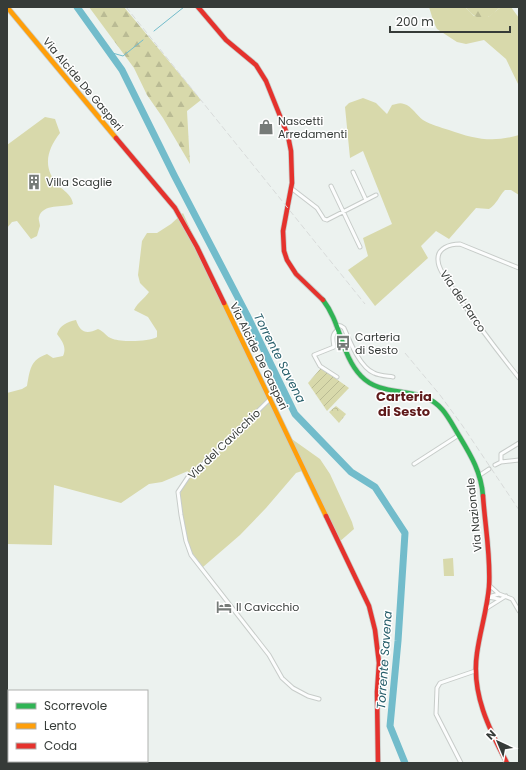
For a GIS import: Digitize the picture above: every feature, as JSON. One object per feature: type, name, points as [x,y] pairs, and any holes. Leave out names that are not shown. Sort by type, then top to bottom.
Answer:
[{"type":"main road","name":"Via Alcide De Gasperi","points":[[7,7],[175,208],[197,247],[369,606],[375,630],[379,663],[377,705],[378,763]]},
{"type":"main road","name":"Via Nazionale","points":[[198,7],[219,34],[253,62],[263,74],[288,137],[291,153],[291,188],[284,227],[283,246],[285,255],[294,273],[320,296],[326,304],[350,361],[366,381],[379,388],[419,395],[429,399],[443,410],[459,435],[480,475],[489,585],[486,609],[476,655],[475,671],[478,696],[507,763]]},
{"type":"street","points":[[353,172],[366,200]]},
{"type":"street","points":[[332,186],[360,247]]},
{"type":"street","points":[[291,188],[317,208],[324,219],[327,220],[376,195]]},
{"type":"street","name":"Via del Parco","points":[[519,268],[460,244],[452,244],[445,247],[438,256],[442,273],[519,378]]},
{"type":"street","name":"Via Nazionale","points":[[337,328],[341,326],[344,328],[356,355],[369,369],[376,374],[393,377]]},
{"type":"street","points":[[337,328],[332,336],[334,347],[314,355],[320,366],[337,377]]},
{"type":"street","name":"Via del Cavicchio","points":[[270,399],[210,458],[188,477],[178,492],[181,515],[186,541],[191,555],[269,655],[282,678],[293,688],[308,696],[319,699]]},
{"type":"street","points":[[414,464],[459,435]]},
{"type":"street","points":[[501,462],[501,454],[519,443]]},
{"type":"street","points":[[495,465],[501,462],[519,460]]},
{"type":"street","points":[[480,475],[489,469]]},
{"type":"street","points":[[489,585],[499,594],[512,599],[519,611]]},
{"type":"street","points":[[488,597],[499,594]]},
{"type":"street","points":[[486,609],[499,599],[506,596]]},
{"type":"street","points":[[488,597],[499,599]]},
{"type":"street","points":[[461,763],[436,714],[437,688],[439,684],[444,681],[475,671]]},
{"type":"green space","points":[[89,7],[124,7],[201,100],[187,111],[190,164],[163,118],[147,95],[134,68]]},
{"type":"green space","points":[[429,7],[465,7],[474,16],[488,17],[501,7],[511,7],[519,18],[519,86],[506,59],[484,40],[466,44],[457,42],[437,29]]},
{"type":"green space","points":[[465,7],[501,7],[490,16],[478,18]]},
{"type":"green space","points":[[363,98],[376,103],[387,114],[392,105],[402,103],[410,107],[426,122],[475,138],[501,139],[519,135],[519,195],[511,190],[505,190],[494,205],[489,209],[476,208],[449,239],[436,231],[421,246],[428,258],[375,306],[348,270],[368,256],[363,238],[392,224],[363,151],[350,158],[345,107],[349,103]]},
{"type":"green space","points":[[45,117],[55,119],[60,133],[49,153],[48,167],[50,174],[60,187],[70,196],[73,204],[49,208],[41,213],[39,218],[40,226],[37,236],[31,239],[17,221],[12,222],[7,228],[7,145]]},
{"type":"green space","points":[[183,213],[289,437],[320,459],[330,474],[354,529],[338,543],[302,471],[296,473],[240,535],[203,567],[189,549],[178,500],[188,471],[162,482],[149,484],[121,503],[54,485],[52,545],[7,544],[7,393],[27,386],[32,366],[41,356],[47,354],[53,358],[63,356],[64,347],[57,334],[64,324],[76,320],[79,327],[84,331],[90,332],[98,329],[111,338],[117,340],[142,341],[157,337],[157,331],[148,317],[134,310],[149,292],[140,283],[138,275],[142,241],[147,233],[157,233],[171,224]]},
{"type":"green space","points":[[321,368],[349,388],[327,411],[308,383]]},
{"type":"green space","points":[[336,406],[346,414],[339,423],[329,412]]},
{"type":"green space","points":[[453,558],[454,576],[444,576],[443,559]]},
{"type":"waterway","name":"Torrente Savena","points":[[77,7],[122,70],[174,175],[247,315],[295,414],[351,472],[375,487],[405,533],[398,641],[390,726],[405,763]]},
{"type":"waterway","points":[[154,31],[184,7]]},
{"type":"waterway","points":[[109,52],[123,56],[143,40]]},
{"type":"railway","points":[[126,7],[365,304]]},
{"type":"railway","points":[[405,353],[440,395],[462,425],[519,510]]},
{"type":"traffic: fast","points":[[323,300],[334,319],[349,358],[354,368],[361,376],[375,386],[424,397],[436,403],[440,407],[467,449],[474,463],[480,479],[483,496]]},
{"type":"traffic: slow","points":[[7,7],[116,138]]},
{"type":"traffic: slow","points":[[224,303],[326,516]]},
{"type":"traffic: jam","points":[[198,7],[226,40],[256,65],[266,81],[288,136],[291,151],[292,183],[283,231],[284,251],[287,260],[296,274],[323,300]]},
{"type":"traffic: jam","points":[[116,138],[175,208],[197,247],[224,303]]},
{"type":"traffic: jam","points":[[483,496],[489,553],[489,587],[477,653],[477,682],[479,696],[488,724],[507,763]]},
{"type":"traffic: jam","points":[[326,516],[369,606],[375,630],[379,663],[377,692],[378,763]]},
{"type":"place","name":"Nascetti Arredamenti","points":[[266,127]]},
{"type":"place","name":"Villa Scaglie","points":[[34,182]]},
{"type":"place","name":"Carteria di Sesto","points":[[343,343]]},
{"type":"place","name":"Il Cavicchio","points":[[224,607]]},
{"type":"district","name":"Carteria di Sesto","points":[[404,404]]}]
